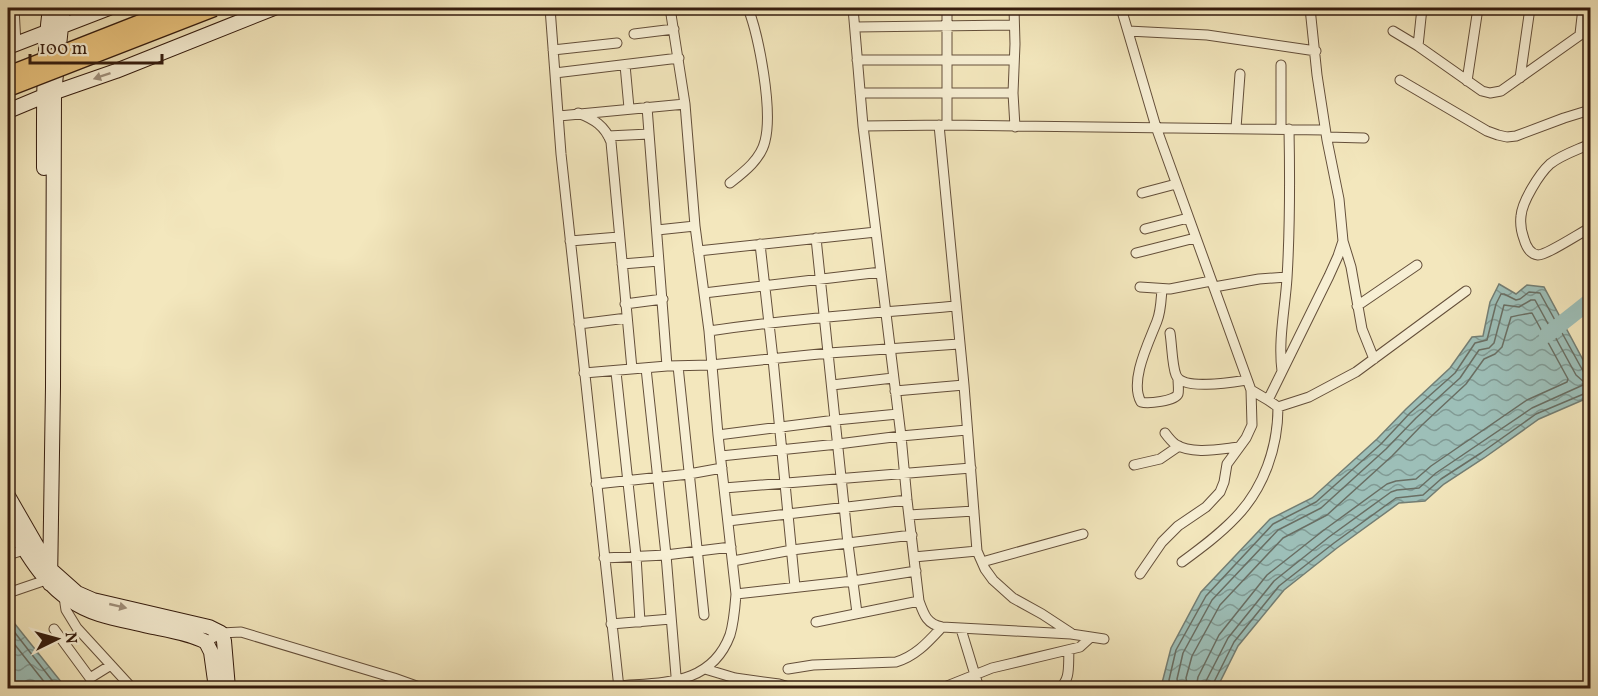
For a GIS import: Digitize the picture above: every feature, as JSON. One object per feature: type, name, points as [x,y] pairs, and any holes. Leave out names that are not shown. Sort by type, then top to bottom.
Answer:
[{"type":"highway","points":[[8,75],[179,8]]},
{"type":"highway","points":[[8,88],[214,8]]},
{"type":"street","points":[[14,8],[12,46],[109,8]]},
{"type":"street","points":[[49,95],[61,26],[60,8]]},
{"type":"street","points":[[46,573],[49,95],[46,32],[60,8]]},
{"type":"street","points":[[8,111],[274,8]]},
{"type":"street","points":[[550,8],[570,241],[618,687],[677,685],[705,669],[716,660],[730,634],[736,594],[709,331],[695,226],[685,104],[670,8]]},
{"type":"street","points":[[730,183],[746,170],[760,153],[765,141],[767,123],[765,82],[753,21],[748,8]]},
{"type":"street","points":[[853,8],[863,126],[919,601],[923,614],[934,626],[1071,634],[1104,639]]},
{"type":"street","points":[[947,8],[947,94],[943,125],[977,551],[993,580],[1013,598],[1071,634]]},
{"type":"street","points":[[1014,8],[1015,127]]},
{"type":"street","points":[[1121,8],[1156,127],[1251,390],[1252,426],[1227,464],[1220,492],[1206,507],[1178,526],[1162,542],[1140,574]]},
{"type":"street","points":[[1310,8],[1317,75],[1339,199],[1343,241],[1351,267],[1362,329],[1374,359]]},
{"type":"street","points":[[1418,46],[1422,8]]},
{"type":"street","points":[[1467,81],[1478,8]]},
{"type":"street","points":[[1520,78],[1530,8]]},
{"type":"street","points":[[1580,34],[1583,8]]},
{"type":"street","points":[[855,27],[1014,25]]},
{"type":"street","points":[[1393,31],[1482,91],[1490,93],[1501,91],[1590,28]]},
{"type":"street","points":[[634,34],[674,29]]},
{"type":"street","points":[[1128,31],[1207,35],[1316,51]]},
{"type":"street","points":[[554,50],[617,43]]},
{"type":"street","points":[[555,73],[679,58]]},
{"type":"street","points":[[857,60],[1014,60]]},
{"type":"street","points":[[1281,64],[1290,203],[1287,277],[1280,347],[1282,371]]},
{"type":"street","points":[[625,65],[629,108]]},
{"type":"street","points":[[1236,128],[1240,74]]},
{"type":"street","points":[[1400,80],[1487,130],[1507,137],[1516,136],[1590,110]]},
{"type":"street","points":[[860,93],[1013,93]]},
{"type":"street","points":[[559,116],[685,104]]},
{"type":"street","points":[[647,107],[667,366]]},
{"type":"street","points":[[578,113],[595,120],[602,126],[610,142],[632,369]]},
{"type":"street","points":[[863,126],[1285,129],[1364,138]]},
{"type":"street","points":[[608,136],[650,134]]},
{"type":"street","points":[[1590,144],[1549,165],[1526,201],[1520,225],[1524,242],[1531,253],[1536,255],[1545,253],[1590,228]]},
{"type":"street","points":[[1142,193],[1176,184]]},
{"type":"street","points":[[1145,229],[1188,218]]},
{"type":"street","points":[[657,230],[695,226]]},
{"type":"street","points":[[698,251],[876,232]]},
{"type":"street","points":[[570,241],[619,237]]},
{"type":"street","points":[[816,238],[857,614]]},
{"type":"street","points":[[1137,253],[1196,238]]},
{"type":"street","points":[[1268,400],[1329,276],[1343,241]]},
{"type":"street","points":[[760,244],[795,587]]},
{"type":"street","points":[[622,264],[659,261]]},
{"type":"street","points":[[1357,306],[1417,265]]},
{"type":"street","points":[[704,294],[881,272]]},
{"type":"street","points":[[1140,287],[1170,289],[1287,277]]},
{"type":"street","points":[[1162,289],[1161,308],[1140,366],[1138,398],[1146,404],[1174,399],[1178,394],[1178,379],[1170,333]]},
{"type":"street","points":[[1278,407],[1309,397],[1356,372],[1466,291]]},
{"type":"street","points":[[626,304],[663,299]]},
{"type":"street","points":[[709,331],[824,316],[956,306]]},
{"type":"street","points":[[579,324],[627,318]]},
{"type":"street","points":[[584,374],[959,344]]},
{"type":"street","points":[[678,366],[704,615]]},
{"type":"street","points":[[646,368],[677,685]]},
{"type":"street","points":[[616,372],[636,556],[640,622]]},
{"type":"street","points":[[832,385],[893,378]]},
{"type":"street","points":[[1178,379],[1182,382],[1202,384],[1247,380]]},
{"type":"street","points":[[895,391],[964,385]]},
{"type":"street","points":[[1251,390],[1278,407]]},
{"type":"street","points":[[1182,562],[1237,516],[1253,495],[1269,466],[1275,442],[1278,407]]},
{"type":"street","points":[[718,435],[898,414]]},
{"type":"street","points":[[721,456],[968,430]]},
{"type":"street","points":[[1165,433],[1172,442],[1179,446],[1204,450],[1239,447]]},
{"type":"street","points":[[1134,465],[1160,459],[1179,446]]},
{"type":"street","points":[[596,484],[722,468]]},
{"type":"street","points":[[724,488],[971,468]]},
{"type":"street","points":[[8,496],[46,573],[77,593],[93,600],[209,627],[221,633],[224,641],[228,688]]},
{"type":"street","points":[[728,521],[907,500]]},
{"type":"street","points":[[909,514],[974,511]]},
{"type":"street","points":[[8,520],[24,550],[46,573],[64,597],[98,614],[206,642],[211,652],[216,688]]},
{"type":"street","points":[[982,562],[1083,534]]},
{"type":"street","points":[[733,561],[792,550],[912,535]]},
{"type":"street","points":[[604,558],[666,555],[731,547]]},
{"type":"street","points":[[8,555],[24,550]]},
{"type":"street","points":[[914,557],[977,551]]},
{"type":"street","points":[[736,594],[853,582],[916,571]]},
{"type":"street","points":[[8,593],[46,573]]},
{"type":"street","points":[[64,597],[66,610],[77,628],[132,688]]},
{"type":"street","points":[[816,622],[919,601]]},
{"type":"street","points":[[611,624],[671,619]]},
{"type":"street","points":[[788,669],[896,662],[908,658],[924,646],[942,627]]},
{"type":"street","points":[[54,628],[90,678],[111,664]]},
{"type":"street","points":[[962,629],[979,688]]},
{"type":"street","points":[[206,642],[221,633],[241,632],[422,688]]},
{"type":"street","points":[[942,688],[992,668],[1069,651],[1080,647],[1091,637]]},
{"type":"street","points":[[1059,688],[1065,684],[1068,676],[1069,651]]},
{"type":"street","points":[[705,669],[748,684],[779,684],[792,688]]},
{"type":"street","points":[[393,688],[394,678]]},
{"type":"water","points":[[1499,284],[1516,294],[1527,285],[1544,287],[1590,373],[1590,397],[1539,419],[1444,484],[1425,501],[1399,503],[1337,548],[1284,590],[1238,646],[1217,688],[1167,688],[1162,683],[1171,648],[1201,592],[1270,519],[1312,498],[1450,368],[1472,337],[1483,336],[1490,302]]},
{"type":"water","points":[[8,619],[15,624],[66,688],[8,688]]},
{"type":"waterway","points":[[1547,335],[1590,301]]}]
